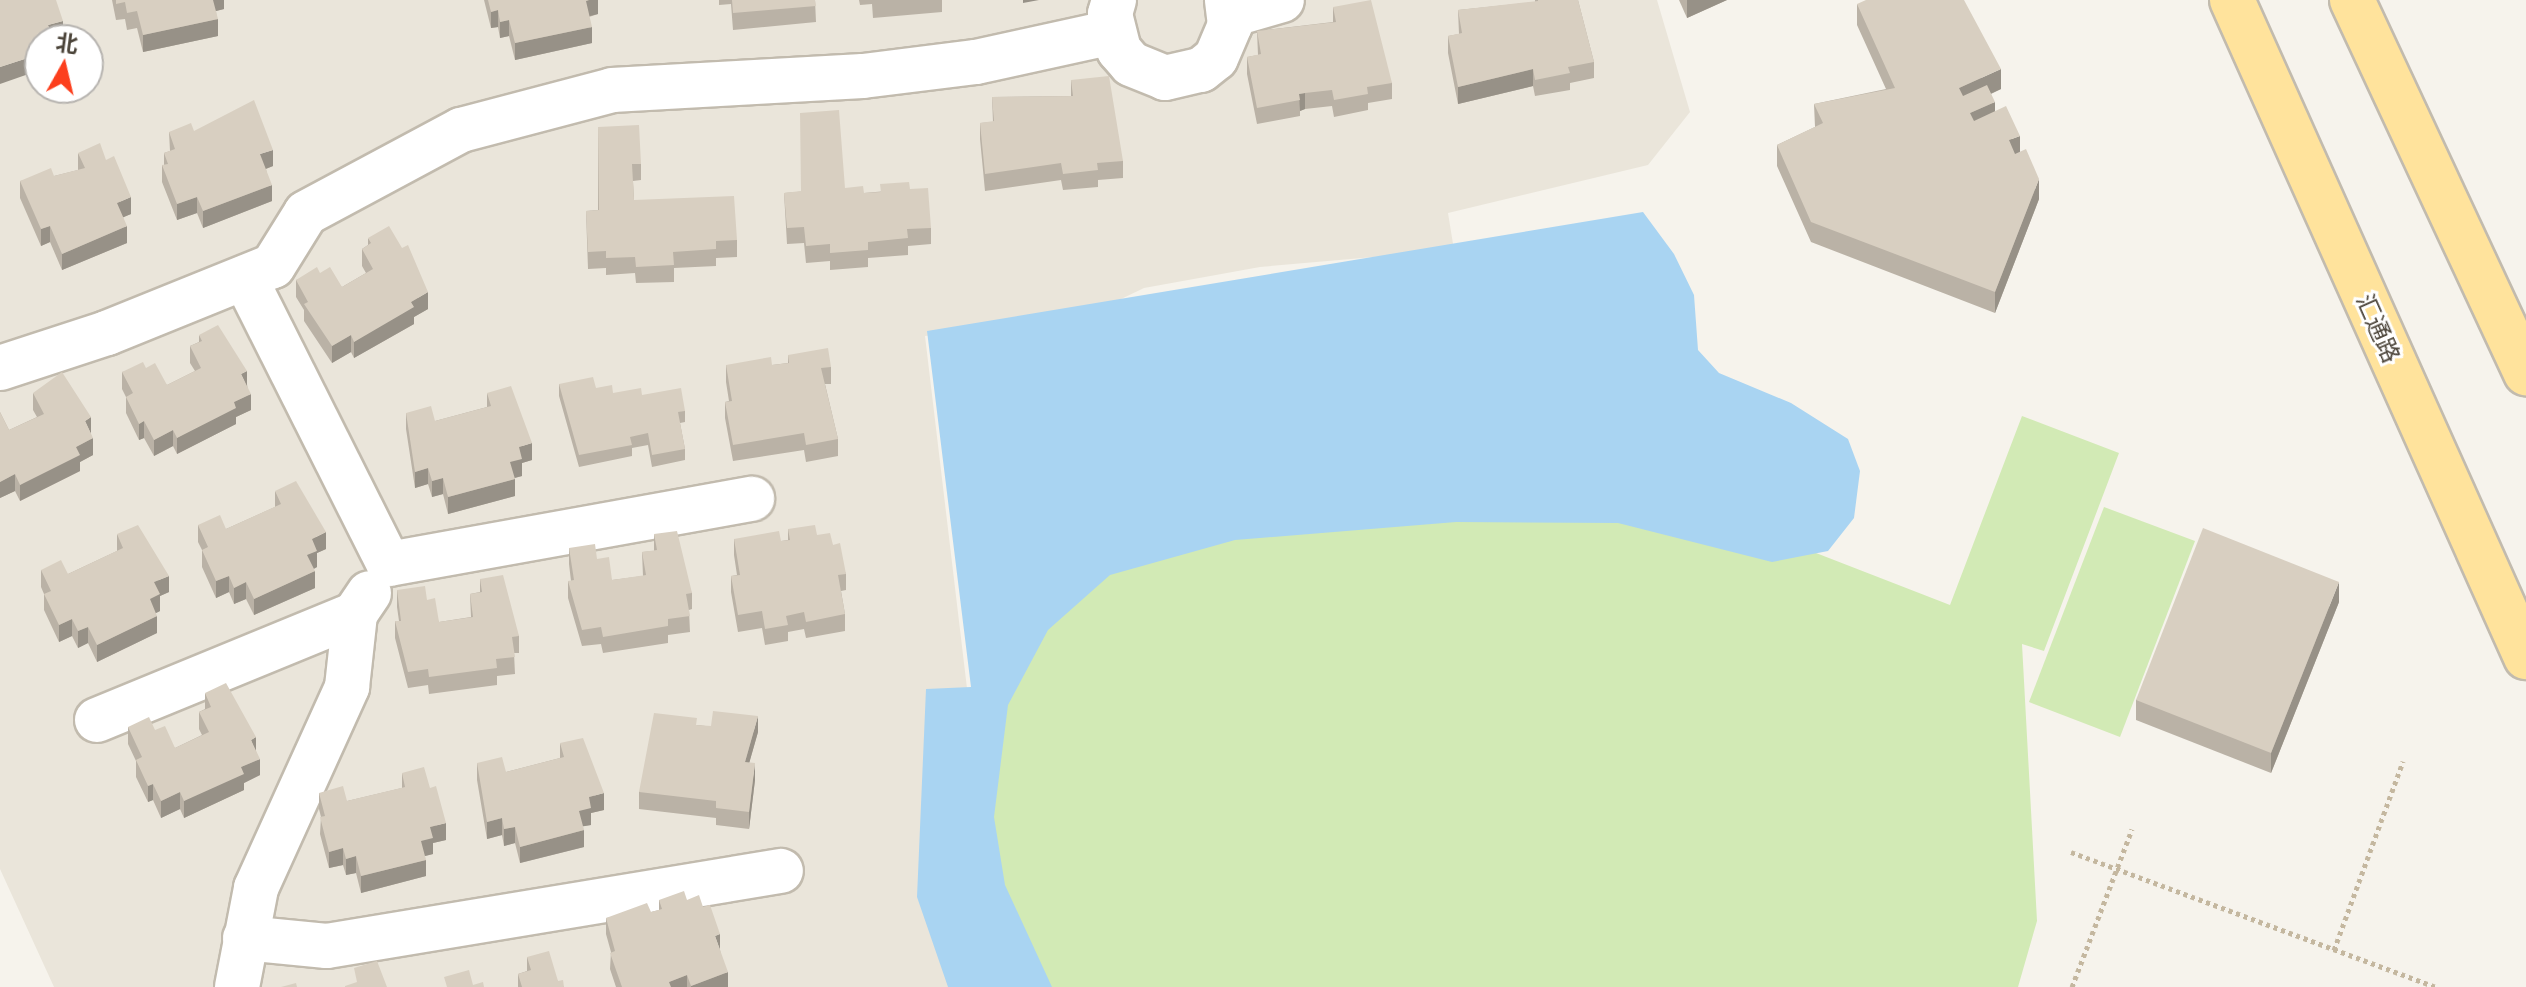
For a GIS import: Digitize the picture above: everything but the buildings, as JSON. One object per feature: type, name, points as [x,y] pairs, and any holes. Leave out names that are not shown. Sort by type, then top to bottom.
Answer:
[{"type":"main road","name":"汇通路","points":[[2232,0],[2526,657]]},
{"type":"main road","points":[[2352,0],[2526,373]]},
{"type":"lane","points":[[0,368],[107,333],[273,266],[306,213],[461,130],[612,90],[863,76],[976,62],[1113,16],[1131,64],[1165,78],[1184,77],[1216,58],[1226,42],[1228,8],[1282,0]]},
{"type":"lane","points":[[245,278],[389,564]]},
{"type":"lane","points":[[237,987],[256,888],[347,687],[355,614],[389,564],[752,499]]},
{"type":"lane","points":[[97,720],[355,614]]},
{"type":"lane","points":[[245,938],[327,946],[781,871]]},
{"type":"path","points":[[2334,950],[2403,761]]},
{"type":"path","points":[[2072,987],[2132,829]]},
{"type":"path","points":[[2071,852],[2435,987]]},
{"type":"shaded area","points":[[0,0],[1657,0],[1690,112],[1648,165],[1448,213],[1454,250],[1260,267],[1144,288],[1073,322],[925,336],[969,705],[960,987],[54,987],[0,869]]},
{"type":"green space","points":[[2022,416],[2119,453],[2044,651],[2022,644],[2037,921],[2018,987],[1005,987],[982,746],[1064,591],[1163,538],[1481,498],[1731,520],[1950,605]]},
{"type":"green space","points":[[2104,507],[2195,541],[2120,737],[2029,702]]},
{"type":"water","points":[[1643,212],[1674,254],[1694,295],[1698,350],[1719,373],[1791,403],[1848,439],[1860,471],[1854,518],[1828,551],[1772,562],[1618,523],[1456,522],[1235,540],[1110,575],[1048,630],[1008,705],[994,817],[1005,885],[1052,987],[948,987],[917,897],[926,689],[971,687],[927,331]]}]
